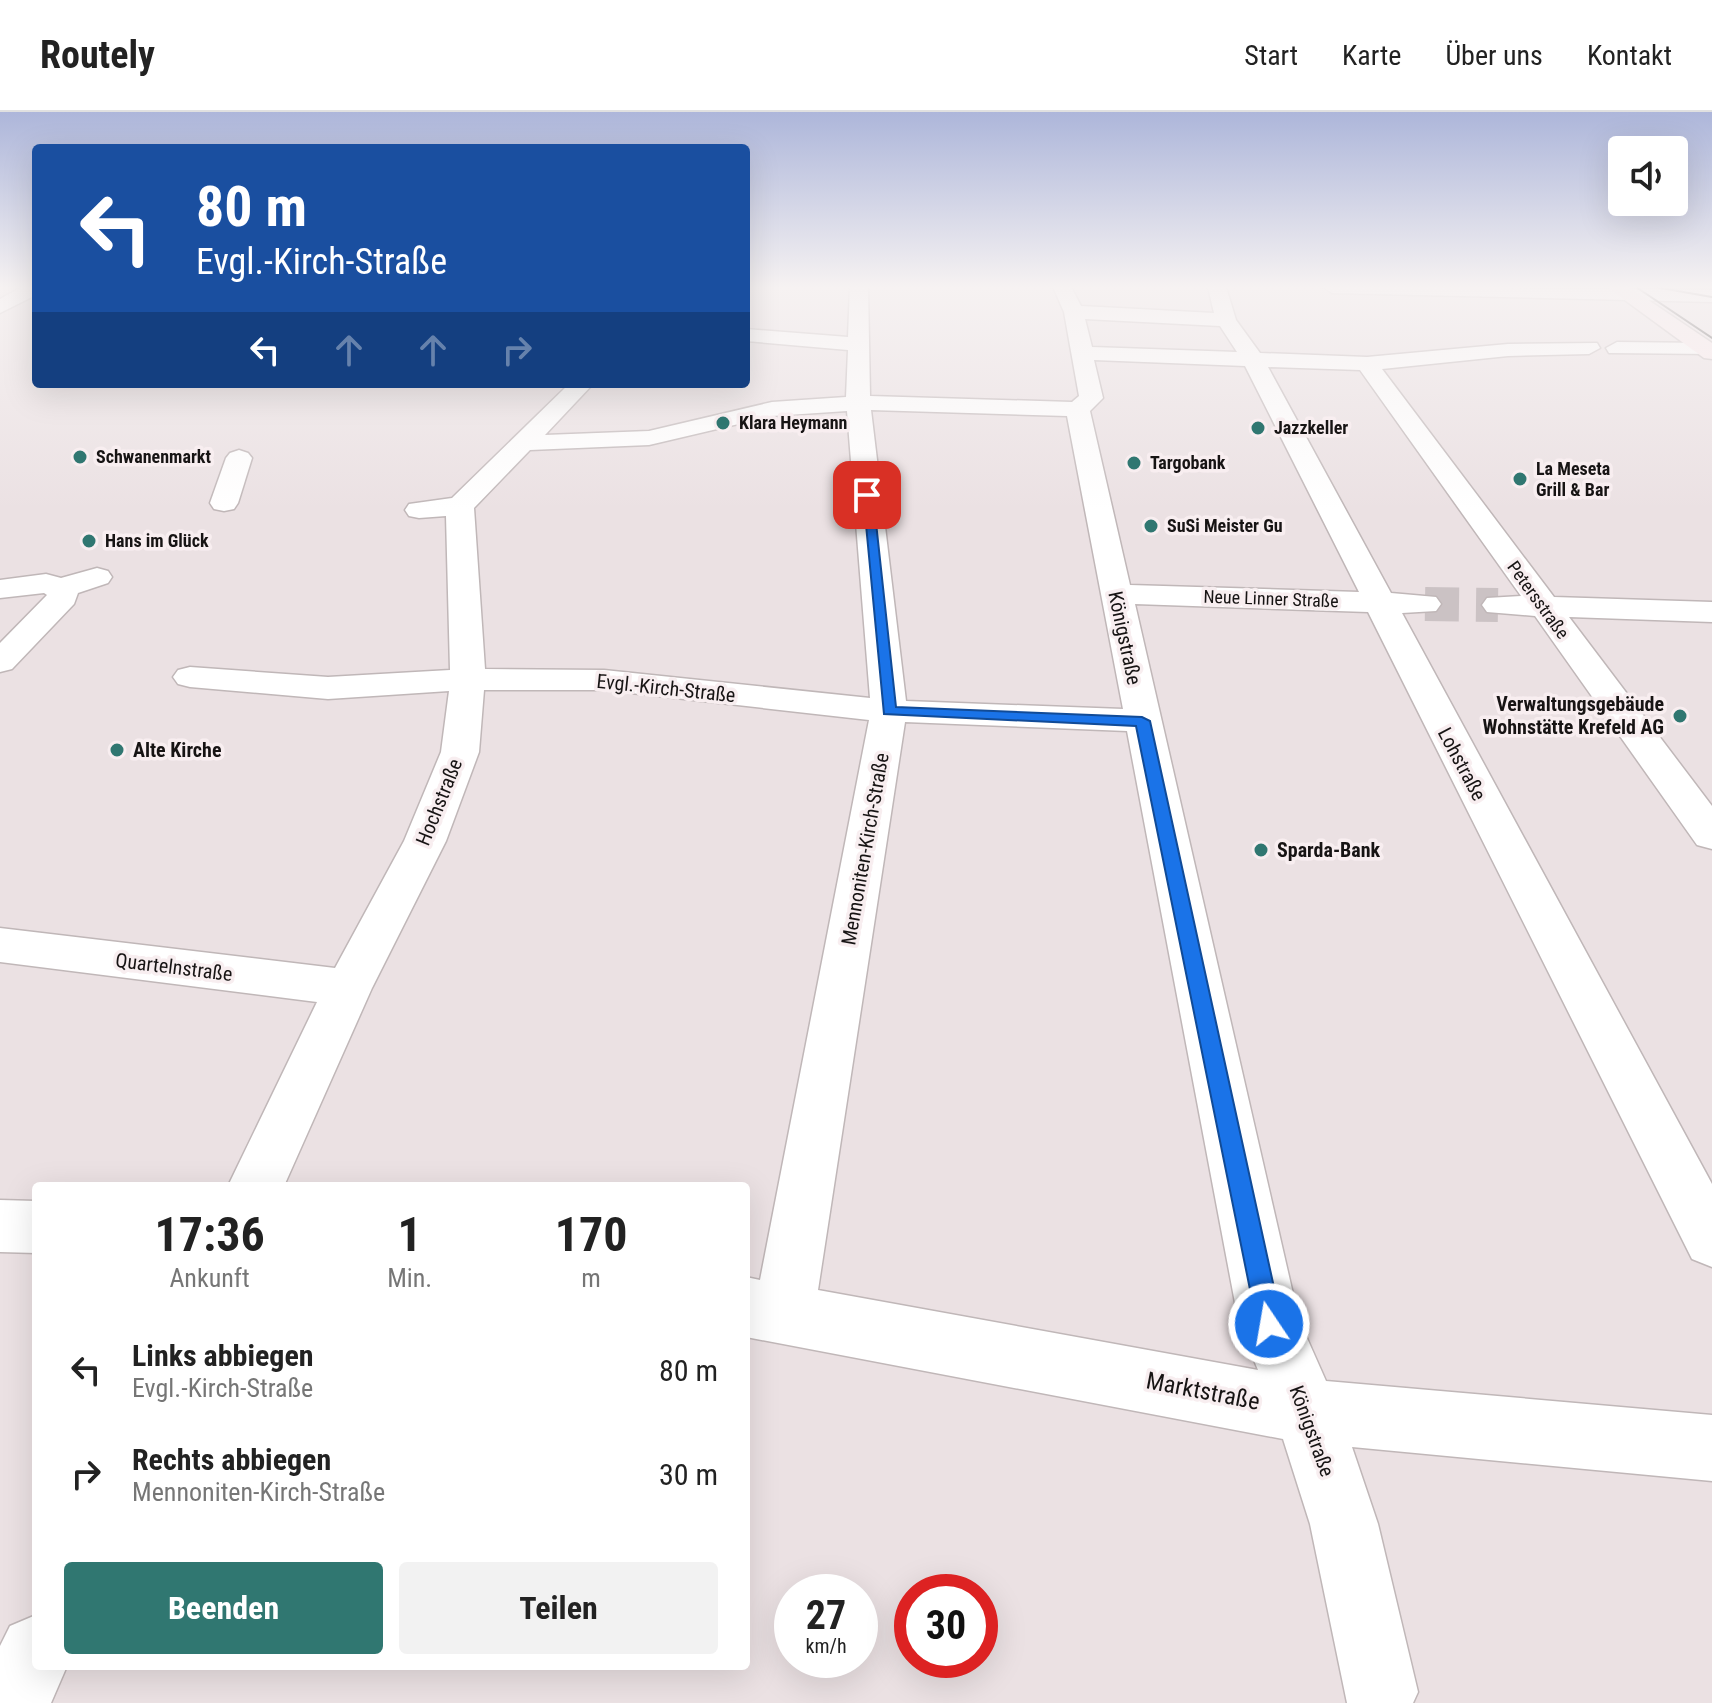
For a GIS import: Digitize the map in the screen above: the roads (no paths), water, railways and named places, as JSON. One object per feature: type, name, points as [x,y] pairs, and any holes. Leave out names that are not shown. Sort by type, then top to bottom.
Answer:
[{"type":"street","name":"Mennoniten-Kirch-Straße","points":[[765,1310],[889,711],[858,403],[857,361]]},
{"type":"street","name":"Königstraße","points":[[1084,361],[1091,398],[1078,409],[1269,1324],[1307,1411],[1344,1524],[1380,1692]]},
{"type":"street","name":"Lohstraße","points":[[1254,361],[1712,1240]]},
{"type":"street","points":[[1263,361],[1367,364],[1395,361]]},
{"type":"street","name":"Petersstraße","points":[[1367,364],[1712,835]]},
{"type":"street","points":[[419,510],[460,506],[578,388]]},
{"type":"street","points":[[525,443],[649,438],[772,409],[858,403],[1078,409]]},
{"type":"street","points":[[224,503],[239,458]]},
{"type":"street","name":"Hochstraße","points":[[258,1182],[348,988],[425,841],[460,752],[468,679],[460,506]]},
{"type":"street","points":[[0,589],[46,583],[61,588],[97,577]]},
{"type":"street","points":[[0,662],[63,597],[61,588]]},
{"type":"street","name":"Neue Linner Straße","points":[[1116,594],[1425,604]]},
{"type":"street","points":[[1498,605],[1712,612]]},
{"type":"street","name":"Evgl.-Kirch-Straße","points":[[190,677],[328,688],[468,679],[604,680],[889,711],[1142,721]]},
{"type":"street","name":"Quartelnstraße","points":[[0,945],[348,988]]},
{"type":"street","name":"Marktstraße","points":[[765,1310],[1307,1411],[1712,1448]]},
{"type":"street","points":[[12,1703],[32,1660]]},
{"type":"tunnel","points":[[1425,604],[1498,605]]},
{"type":"place","name":"Klara Heymann","points":[[723,423]]},
{"type":"place","name":"Jazzkeller","points":[[1258,428]]},
{"type":"place","name":"Schwanenmarkt","points":[[80,457]]},
{"type":"place","name":"Targobank","points":[[1134,463]]},
{"type":"place","name":"La Meseta Grill & Bar","points":[[1520,479]]},
{"type":"place","name":"SuSi Meister Gu","points":[[1151,526]]},
{"type":"place","name":"Hans im Glück","points":[[89,541]]},
{"type":"place","name":"Verwaltungsgebäude Wohnstätte Krefeld AG","points":[[1680,716]]},
{"type":"place","name":"Alte Kirche","points":[[117,750]]},
{"type":"place","name":"Sparda-Bank","points":[[1261,850]]}]
